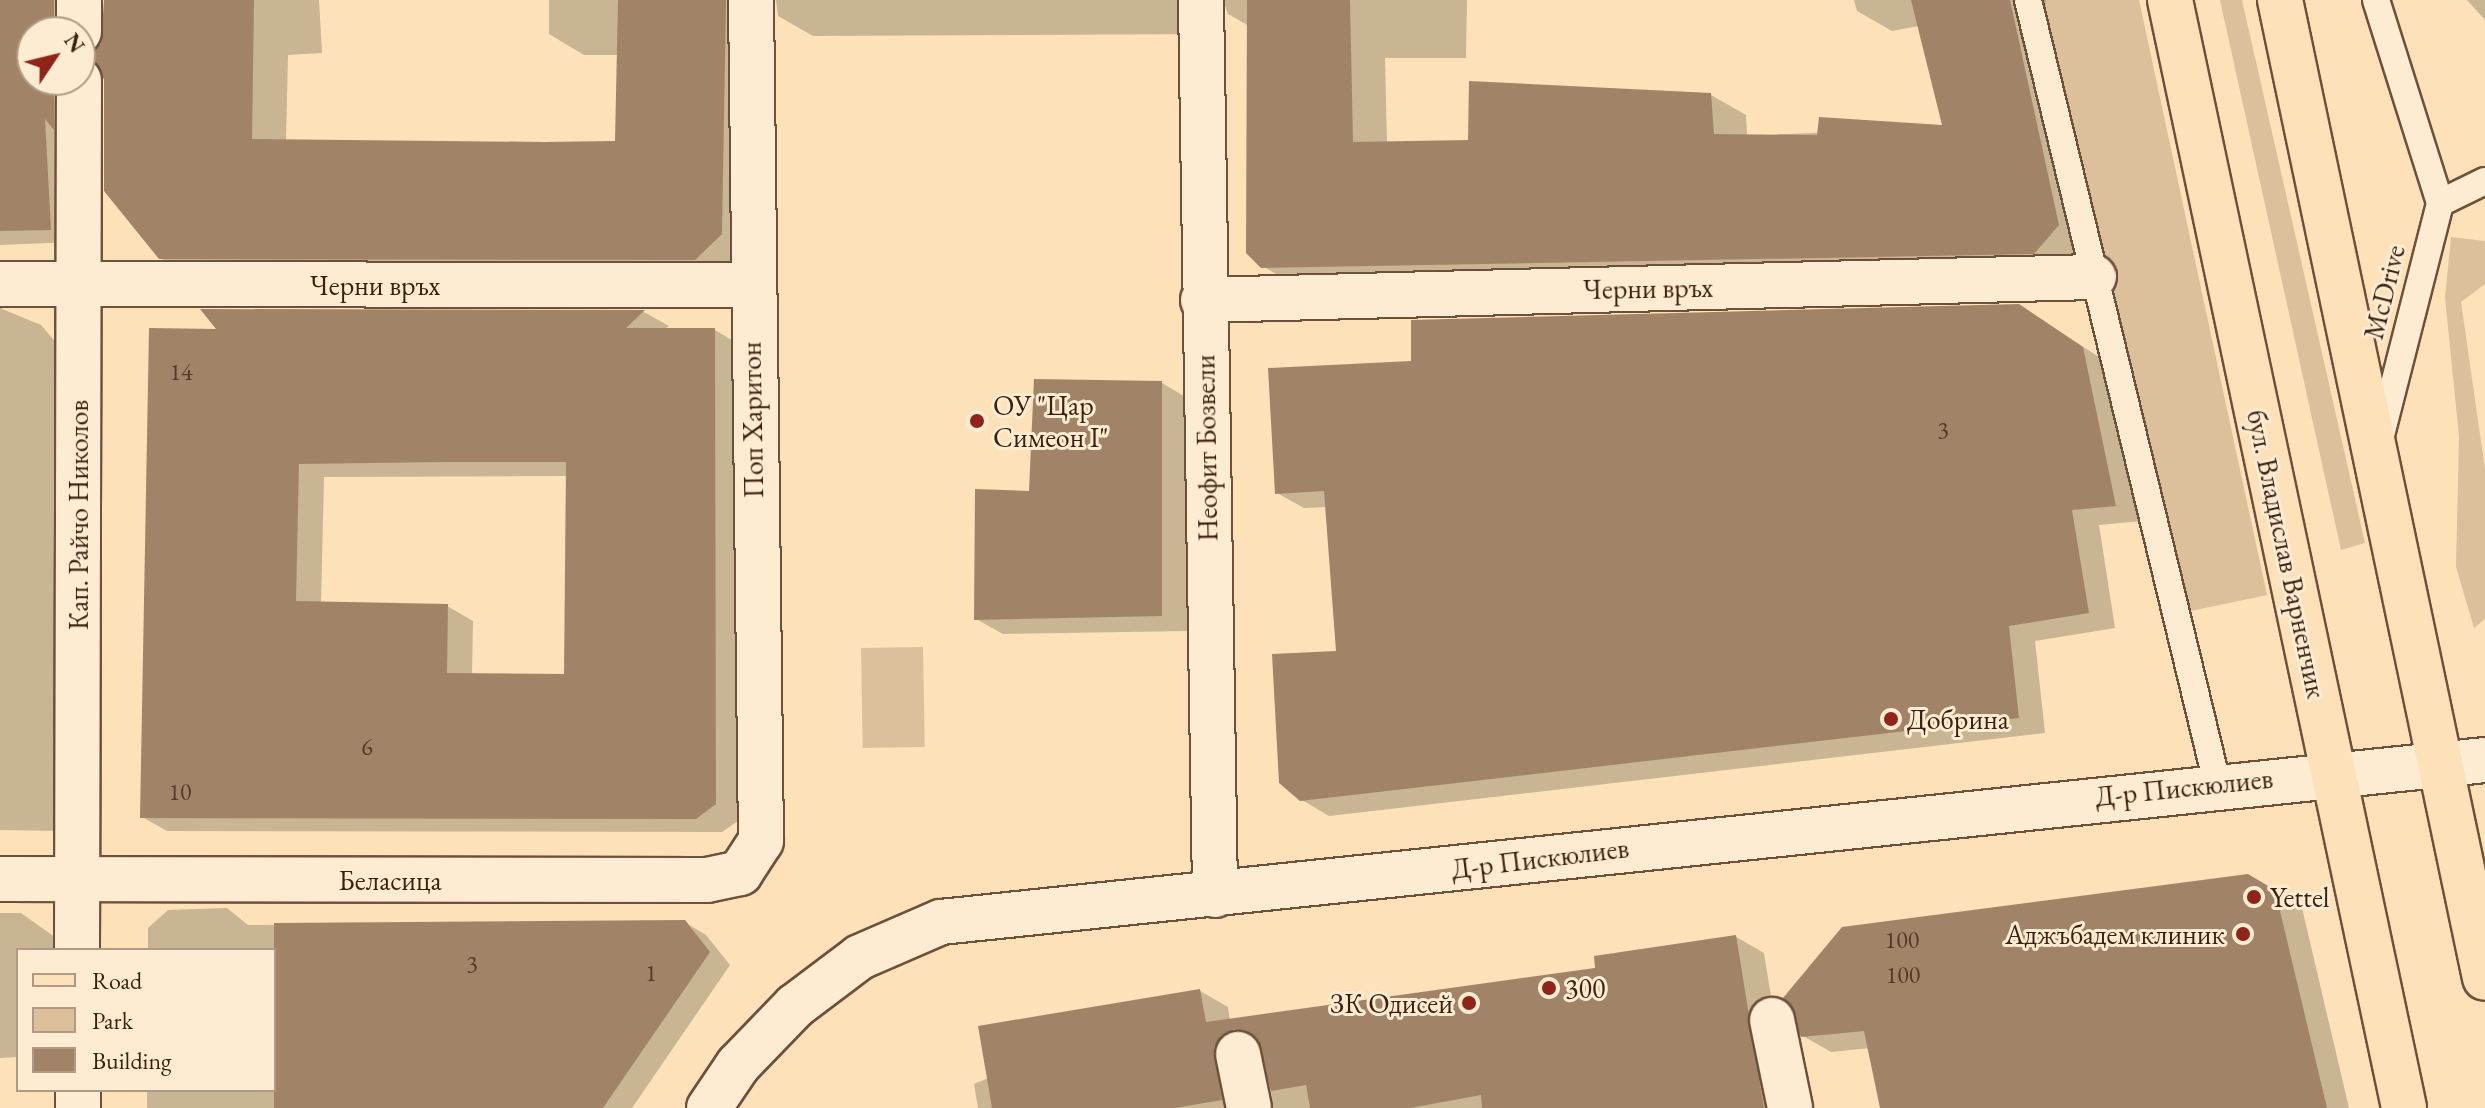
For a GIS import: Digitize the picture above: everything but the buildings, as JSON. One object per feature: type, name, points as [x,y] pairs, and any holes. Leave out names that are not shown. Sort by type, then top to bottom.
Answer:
[{"type":"main road","name":"бул. Владислав Варненчик","points":[[2170,0],[2404,1108]]},
{"type":"main road","points":[[2280,0],[2378,447],[2485,978]]},
{"type":"street","name":"Поп Харитон","points":[[751,0],[749,285],[761,841]]},
{"type":"street","name":"Неофит Бозвели","points":[[1201,0],[1203,300],[1215,895]]},
{"type":"street","name":"Кап. Райчо Николов","points":[[77,948],[79,96]]},
{"type":"street","name":"Черни връх","points":[[1203,300],[2094,277]]},
{"type":"street","name":"Черни връх","points":[[0,284],[749,285]]},
{"type":"street","name":"Д-р Пискюлиев","points":[[709,1108],[738,1065],[795,1006],[860,957],[941,922],[1215,895],[2440,759],[2485,760]]},
{"type":"street","name":"Беласица","points":[[0,879],[707,880],[740,873],[761,841]]},
{"type":"street","points":[[1772,1020],[1790,1108]]},
{"type":"street","points":[[1238,1054],[1249,1108]]},
{"type":"lane","points":[[2028,0],[2217,783]]},
{"type":"lane","points":[[2376,0],[2440,203],[2485,181]]},
{"type":"lane","name":"McDrive","points":[[2378,447],[2440,203]]},
{"type":"green space","points":[[2028,0],[2139,0],[2267,595],[2172,615]]},
{"type":"green space","points":[[2220,0],[2242,0],[2365,543],[2341,550]]},
{"type":"green space","points":[[2451,237],[2485,241],[2485,284],[2461,302],[2485,469],[2485,619],[2474,628],[2456,567],[2459,436],[2445,298]]},
{"type":"green space","points":[[923,647],[925,747],[863,748],[861,648]]},
{"type":"place","name":"ОУ \"Цар Симеон I\"","points":[[977,421]]},
{"type":"place","name":"Добрина","points":[[1891,719]]},
{"type":"place","name":"Yettel","points":[[2254,897]]},
{"type":"place","name":"Аджъбадем клиник","points":[[2243,934]]},
{"type":"place","name":"300","points":[[1549,988]]},
{"type":"place","name":"ЗК Одисей","points":[[1469,1003]]}]
